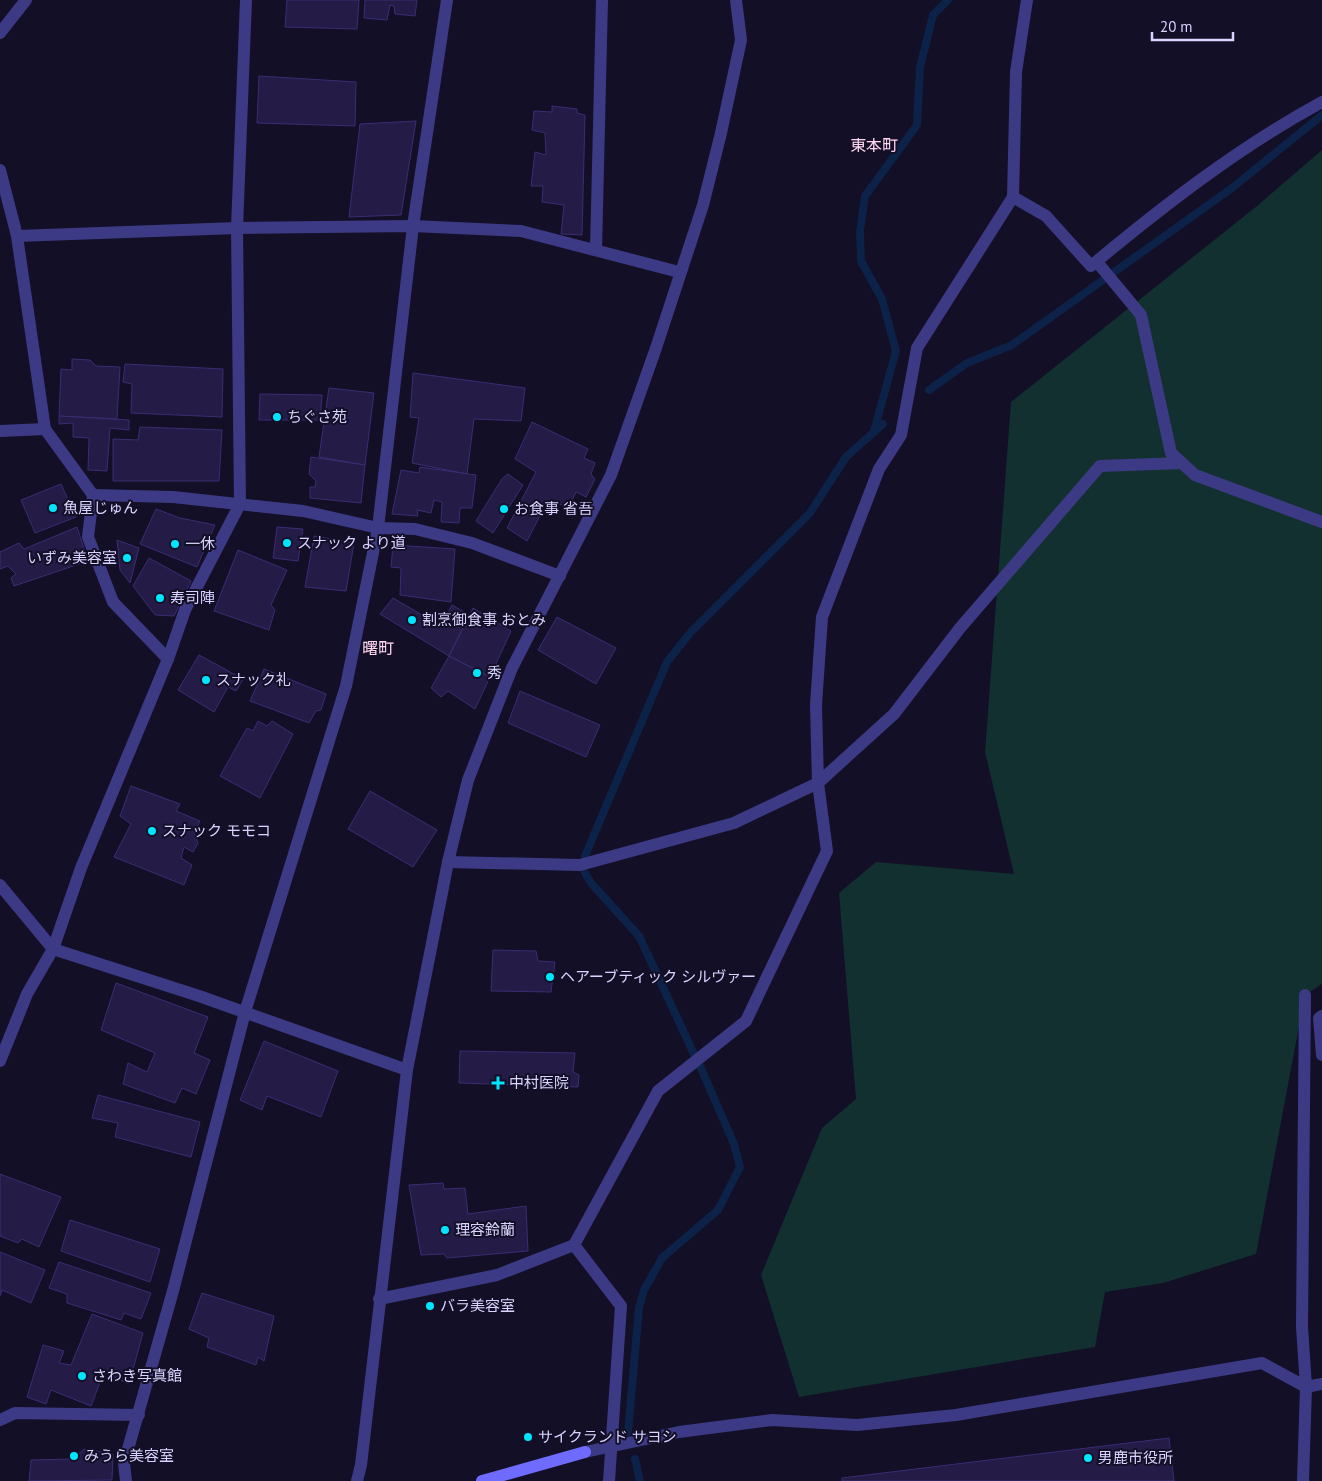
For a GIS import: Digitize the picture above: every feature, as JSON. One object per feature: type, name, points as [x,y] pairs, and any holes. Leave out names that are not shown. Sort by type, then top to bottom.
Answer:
[{"type":"street","points":[[0,33],[26,0]]},
{"type":"street","points":[[0,1061],[27,994],[53,948],[81,868],[168,659],[186,610],[240,504],[237,228],[246,0]]},
{"type":"street","points":[[126,1481],[124,1462],[139,1414],[245,1012],[346,686],[378,528],[413,226],[447,0]]},
{"type":"street","points":[[596,250],[602,0]]},
{"type":"street","points":[[357,1481],[361,1465],[407,1070],[448,862],[468,780],[512,668],[611,476],[656,348],[702,204],[742,40],[736,0]]},
{"type":"street","points":[[380,1299],[497,1275],[574,1245],[658,1091],[746,1021],[827,851],[818,783],[816,705],[822,617],[879,469],[901,435],[917,348],[1013,196],[1016,72],[1026,0]]},
{"type":"street","points":[[1013,196],[1046,216],[1091,266],[1197,183],[1276,127],[1322,102]]},
{"type":"street","points":[[0,170],[17,236],[45,429],[92,495],[88,537],[113,602],[168,659]]},
{"type":"street","points":[[17,236],[237,228],[413,226],[521,231],[679,272]]},
{"type":"street","points":[[1097,262],[1141,315],[1171,453],[1195,475],[1322,522]]},
{"type":"street","points":[[0,432],[45,429]]},
{"type":"street","points":[[448,862],[580,866],[734,823],[818,783],[894,714],[960,628],[1100,466],[1182,463]]},
{"type":"street","points":[[92,495],[172,497],[240,504],[303,511],[378,528],[415,529],[472,543],[560,576]]},
{"type":"street","points":[[0,885],[53,948],[245,1012],[407,1070]]},
{"type":"street","points":[[1303,1481],[1306,1387],[1302,1328],[1305,995]]},
{"type":"street","points":[[1322,1016],[1319,1018],[1322,1055]]},
{"type":"street","points":[[574,1245],[621,1306],[609,1481]]},
{"type":"street","points":[[482,1481],[585,1452],[679,1432],[772,1420],[857,1425],[956,1415],[1262,1363],[1306,1387],[1322,1384]]},
{"type":"street","points":[[0,1420],[15,1413],[139,1414]]},
{"type":"green space","points":[[1322,150],[1322,984],[1305,995],[1256,1254],[1163,1283],[1105,1292],[1095,1347],[799,1397],[761,1275],[822,1128],[856,1099],[839,893],[876,862],[1014,874],[985,752],[1011,402],[1257,206]]},
{"type":"building","points":[[287,0],[359,0],[357,29],[285,27]]},
{"type":"building","points":[[365,0],[417,0],[415,16],[395,14],[394,6],[390,5],[387,20],[364,18]]},
{"type":"building","points":[[259,76],[356,82],[355,126],[257,123]]},
{"type":"building","points":[[552,106],[577,109],[577,113],[585,115],[582,235],[561,234],[564,205],[542,202],[543,186],[531,186],[535,152],[546,155],[545,133],[532,130],[534,111],[552,112]]},
{"type":"building","points":[[416,121],[401,215],[349,217],[360,124]]},
{"type":"building","points":[[72,359],[90,360],[96,366],[120,367],[117,419],[59,416],[61,369],[72,370]]},
{"type":"building","points":[[125,364],[223,369],[222,417],[131,413],[132,384],[123,382]]},
{"type":"building","points":[[413,373],[525,388],[521,421],[474,419],[467,474],[412,463],[419,418],[410,417]]},
{"type":"building","points":[[329,388],[374,393],[365,465],[319,457]]},
{"type":"building","points":[[260,394],[322,395],[320,420],[259,420]]},
{"type":"building","points":[[59,416],[129,420],[129,430],[110,428],[107,471],[88,470],[89,438],[73,437],[73,423],[59,424]]},
{"type":"building","points":[[532,422],[588,449],[584,458],[595,463],[591,474],[595,479],[586,497],[576,492],[569,507],[548,500],[527,541],[507,528],[536,472],[515,459]]},
{"type":"building","points":[[140,427],[222,430],[219,481],[113,481],[113,439],[138,440]]},
{"type":"building","points":[[311,457],[365,465],[361,503],[310,498],[310,487],[315,487],[316,481],[309,474]]},
{"type":"building","points":[[420,467],[476,475],[472,508],[460,508],[459,523],[441,522],[442,502],[434,500],[431,513],[417,510],[418,516],[392,514],[401,470],[419,473]]},
{"type":"building","points":[[508,474],[523,485],[493,533],[476,521],[502,479]]},
{"type":"building","points":[[61,484],[76,517],[35,533],[21,500]]},
{"type":"building","points":[[156,509],[180,518],[215,525],[197,567],[140,544]]},
{"type":"building","points":[[77,527],[88,561],[14,586],[11,578],[16,574],[8,566],[0,569],[0,552],[19,543],[24,549]]},
{"type":"building","points":[[277,527],[303,529],[298,561],[273,558]]},
{"type":"building","points":[[314,536],[354,543],[346,591],[305,587]]},
{"type":"building","points":[[117,540],[139,548],[130,583],[120,570]]},
{"type":"building","points":[[393,545],[455,549],[451,602],[400,595],[401,568],[391,567]]},
{"type":"building","points":[[238,550],[287,570],[271,605],[275,610],[269,630],[214,611]]},
{"type":"building","points":[[149,558],[191,581],[174,616],[155,615],[133,586]]},
{"type":"building","points":[[393,598],[441,626],[452,605],[469,615],[449,656],[380,614]]},
{"type":"building","points":[[473,608],[511,631],[490,677],[449,656]]},
{"type":"building","points":[[557,617],[616,648],[596,684],[538,650]]},
{"type":"building","points":[[199,655],[243,679],[236,691],[228,687],[214,712],[178,690]]},
{"type":"building","points":[[449,656],[490,677],[475,709],[448,691],[441,697],[431,688]]},
{"type":"building","points":[[264,669],[326,694],[321,710],[316,711],[309,723],[250,701]]},
{"type":"building","points":[[520,691],[600,725],[586,757],[508,723]]},
{"type":"building","points":[[258,721],[267,726],[272,721],[293,734],[260,798],[220,776],[247,728],[253,731]]},
{"type":"building","points":[[131,786],[180,804],[176,811],[200,821],[194,833],[198,843],[193,852],[184,847],[181,858],[192,865],[184,885],[114,857],[131,824],[120,816]]},
{"type":"building","points":[[370,791],[437,830],[413,867],[348,829]]},
{"type":"building","points":[[493,950],[536,951],[538,961],[555,962],[551,992],[491,991]]},
{"type":"building","points":[[116,983],[208,1017],[194,1053],[210,1060],[196,1094],[182,1088],[175,1103],[123,1084],[128,1063],[147,1072],[155,1053],[101,1030]]},
{"type":"building","points":[[264,1041],[338,1071],[321,1117],[267,1096],[262,1110],[240,1100]]},
{"type":"building","points":[[460,1051],[575,1053],[573,1072],[579,1075],[578,1087],[459,1083]]},
{"type":"building","points":[[98,1095],[200,1122],[191,1157],[115,1137],[118,1123],[92,1118]]},
{"type":"building","points":[[0,1174],[61,1197],[39,1247],[22,1239],[18,1243],[0,1236]]},
{"type":"building","points":[[443,1183],[444,1189],[465,1188],[468,1214],[526,1206],[528,1251],[447,1258],[444,1254],[421,1255],[409,1185]]},
{"type":"building","points":[[70,1220],[160,1249],[150,1282],[61,1251]]},
{"type":"building","points":[[0,1252],[45,1270],[31,1303],[2,1290],[0,1296]]},
{"type":"building","points":[[59,1262],[151,1293],[141,1319],[124,1313],[121,1320],[67,1303],[67,1294],[49,1288]]},
{"type":"building","points":[[202,1293],[274,1316],[264,1361],[258,1357],[256,1365],[207,1347],[209,1338],[189,1329]]},
{"type":"building","points":[[92,1314],[143,1333],[129,1384],[104,1372],[91,1406],[51,1390],[46,1404],[27,1397],[43,1345],[64,1351],[59,1363],[71,1365]]},
{"type":"building","name":"男鹿市役所","points":[[1169,1438],[1174,1481],[842,1481],[842,1478]]},
{"type":"building","points":[[84,1449],[113,1454],[112,1480],[29,1481],[31,1460],[73,1459]]},
{"type":"waterway","points":[[874,431],[896,351],[882,299],[861,261],[860,231],[865,196],[917,125],[920,67],[933,15],[948,0]]},
{"type":"waterway","points":[[929,390],[967,363],[1012,345],[1232,188],[1322,115]]},
{"type":"waterway","points":[[585,856],[667,662],[690,633],[810,513],[846,457],[883,424]]},
{"type":"waterway","points":[[585,873],[591,883],[639,936],[694,1054]]},
{"type":"waterway","points":[[628,1432],[639,1308],[644,1290],[662,1258],[718,1210],[740,1167],[734,1144],[700,1066]]},
{"type":"waterway","points":[[635,1459],[640,1481]]},
{"type":"place","name":"ちぐさ苑","points":[[277,417]]},
{"type":"place","name":"魚屋じゅん","points":[[53,508]]},
{"type":"place","name":"お食事 省吾","points":[[504,509]]},
{"type":"place","name":"スナック より道","points":[[287,543]]},
{"type":"place","name":"一休","points":[[175,544]]},
{"type":"place","name":"いずみ美容室","points":[[127,558]]},
{"type":"place","name":"寿司陣","points":[[160,598]]},
{"type":"place","name":"割烹御食事 おとみ","points":[[412,620]]},
{"type":"place","name":"秀","points":[[477,673]]},
{"type":"place","name":"スナック礼","points":[[206,680]]},
{"type":"place","name":"スナック モモコ","points":[[152,831]]},
{"type":"place","name":"ヘアーブティック シルヴァー","points":[[550,977]]},
{"type":"place","name":"中村医院","points":[[498,1083]]},
{"type":"place","name":"理容鈴蘭","points":[[445,1230]]},
{"type":"place","name":"バラ美容室","points":[[430,1306]]},
{"type":"place","name":"さわき写真館","points":[[82,1376]]},
{"type":"place","name":"サイクランド サヨシ","points":[[528,1437]]},
{"type":"place","name":"みうら美容室","points":[[74,1456]]},
{"type":"place","name":"男鹿市役所","points":[[1088,1458]]},
{"type":"district","name":"東本町","points":[[874,145]]},
{"type":"district","name":"曙町","points":[[378,648]]}]
